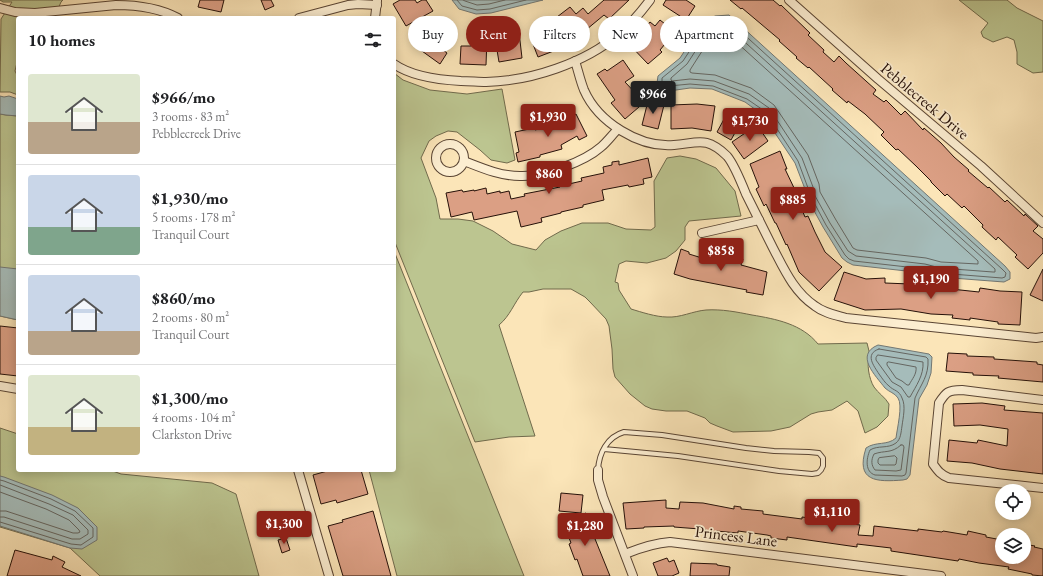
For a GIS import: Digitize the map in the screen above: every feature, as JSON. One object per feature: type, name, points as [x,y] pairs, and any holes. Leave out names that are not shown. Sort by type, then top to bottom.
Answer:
[{"type":"street","points":[[396,65],[404,70],[424,76],[456,81],[486,82],[536,75],[575,61],[607,43],[621,33],[650,0]]},
{"type":"street","name":"Pebblecreek Drive","points":[[789,0],[878,79],[981,166],[1043,223]]},
{"type":"street","points":[[0,8],[15,12],[35,13],[116,5],[127,2],[172,16]]},
{"type":"street","points":[[307,16],[348,5],[377,2],[375,16]]},
{"type":"street","points":[[575,61],[584,91],[597,112],[618,129],[632,137],[656,144],[674,145],[703,142],[720,150],[729,159],[758,220],[791,282],[802,295],[816,307],[828,313],[846,318],[1036,338],[1043,337]]},
{"type":"street","points":[[464,161],[489,171],[504,174],[521,176],[549,172],[577,161],[601,148],[618,129]]},
{"type":"street","points":[[702,233],[758,220]]},
{"type":"street","points":[[0,386],[16,389]]},
{"type":"street","points":[[1043,400],[952,390],[944,395],[939,403],[933,464],[937,471],[949,478],[1043,488]]},
{"type":"street","points":[[598,470],[598,480],[601,490],[634,576]]},
{"type":"street","points":[[299,472],[329,576]]},
{"type":"street","name":"Princess Lane","points":[[625,554],[651,545],[670,542],[941,576]]},
{"type":"lane","points":[[598,470],[604,449],[611,439],[624,432],[662,435],[746,448],[819,453],[823,458],[823,466],[818,473],[812,474],[771,470],[678,456],[604,449]]},
{"type":"green space","points":[[0,0],[63,0],[55,16],[16,16],[16,94],[10,92],[0,92],[1,19],[12,2],[3,2]]},
{"type":"green space","points":[[959,0],[1007,0],[1017,8],[1043,21],[1043,72],[1033,73],[1017,64],[1017,52],[1014,40],[1007,37],[993,42],[983,37],[981,32],[988,23]]},
{"type":"green space","points":[[396,75],[403,80],[430,90],[467,94],[502,89],[515,160],[507,163],[491,160],[457,132],[448,131],[429,141],[421,158],[436,198],[440,219],[473,221],[493,231],[512,244],[536,250],[545,240],[561,231],[582,223],[608,223],[626,229],[651,230],[655,227],[654,181],[667,158],[680,156],[696,159],[716,168],[735,191],[741,216],[689,221],[685,227],[685,240],[676,251],[666,258],[647,263],[626,261],[619,264],[615,282],[618,283],[619,290],[631,309],[663,317],[677,316],[706,310],[729,311],[770,318],[788,324],[812,337],[818,344],[867,343],[870,355],[868,367],[872,384],[889,404],[888,416],[877,427],[865,433],[858,411],[847,401],[832,410],[811,414],[790,427],[771,431],[733,432],[710,423],[705,418],[687,411],[652,409],[645,406],[630,394],[615,377],[609,326],[606,319],[585,297],[571,289],[543,289],[523,292],[506,318],[499,325],[535,436],[509,437],[475,442],[396,245]]},
{"type":"green space","points":[[0,114],[16,116],[16,320],[0,316]]},
{"type":"green space","points":[[396,256],[524,576],[397,576],[370,472],[396,472]]},
{"type":"green space","points":[[0,428],[16,433],[16,472],[116,472],[121,474],[212,483],[236,494],[259,576],[100,576],[70,548],[0,527]]},
{"type":"water","points":[[452,0],[543,0],[491,13],[476,14],[459,9]]},
{"type":"water","points":[[748,32],[1005,266],[1010,272],[1010,279],[1004,282],[939,277],[924,273],[853,265],[847,262],[842,258],[806,196],[805,189],[795,163],[763,115],[745,102],[712,89],[690,88],[669,91],[662,89],[657,83],[658,76],[680,58],[684,52],[748,52]]},
{"type":"water","points":[[0,96],[9,96],[16,98],[16,116],[0,114]]},
{"type":"water","points":[[0,267],[16,269],[16,320],[0,316]]},
{"type":"water","points":[[878,345],[929,354],[932,357],[931,373],[927,385],[919,399],[910,475],[907,479],[903,480],[877,480],[866,474],[863,468],[863,459],[866,448],[889,442],[896,438],[899,417],[900,406],[898,398],[885,388],[869,366],[867,360],[871,349]]},
{"type":"water","points":[[0,476],[52,495],[78,508],[97,527],[97,540],[82,549],[70,548],[0,526]]},
{"type":"building","points":[[200,0],[224,0],[221,12],[198,7]]},
{"type":"building","points":[[261,0],[271,0],[274,6],[265,10]]},
{"type":"building","points":[[400,0],[415,0],[417,3],[422,0],[426,0],[433,11],[424,16],[408,16],[408,25],[406,26],[393,4]]},
{"type":"building","points":[[604,0],[629,0],[612,16],[598,16],[598,20],[590,27],[590,16],[558,16],[570,7],[576,14],[583,8],[588,14]]},
{"type":"building","points":[[666,0],[686,0],[695,6],[689,16],[680,16],[663,5]]},
{"type":"building","points":[[730,0],[773,0],[780,6],[781,5],[810,33],[808,35],[834,62],[839,56],[876,90],[873,94],[884,102],[886,100],[901,115],[905,111],[923,130],[924,128],[941,143],[969,170],[968,171],[988,188],[989,187],[1005,202],[1007,200],[1024,216],[1025,214],[1038,226],[1033,231],[1043,239],[1043,253],[1028,269],[1015,257],[1017,255],[998,237],[996,240],[982,227],[983,225],[964,206],[962,208],[947,194],[945,196],[898,149],[896,150],[881,135],[884,132],[865,114],[848,101],[847,103],[809,67],[808,68],[796,58],[797,57],[779,41],[780,40],[742,8],[741,9]]},
{"type":"building","points":[[660,20],[660,52],[662,52],[648,64],[637,52],[652,52],[652,24],[655,26]]},
{"type":"building","points":[[461,46],[466,46],[466,52],[486,52],[486,65],[460,64]]},
{"type":"building","points":[[521,49],[522,58],[499,62],[497,52],[521,52]]},
{"type":"building","points":[[423,52],[446,52],[447,53],[440,64]]},
{"type":"building","points":[[536,52],[551,52],[538,57]]},
{"type":"building","points":[[623,60],[634,76],[625,82],[641,99],[646,101],[625,119],[611,103],[615,100],[597,74],[605,69],[607,71]]},
{"type":"building","points":[[648,101],[664,105],[658,129],[642,125]]},
{"type":"building","points":[[697,104],[715,106],[711,131],[692,128],[671,129],[671,105]]},
{"type":"building","points":[[729,110],[743,118],[731,140],[717,132]]},
{"type":"building","points":[[576,114],[587,136],[579,140],[577,136],[561,145],[562,149],[540,155],[540,157],[518,162],[516,153],[519,152],[515,132],[534,128],[535,130],[554,125]]},
{"type":"building","points":[[757,125],[768,141],[744,159],[732,142]]},
{"type":"building","points":[[780,151],[787,169],[785,169],[805,217],[808,216],[825,252],[842,267],[819,291],[799,272],[787,244],[786,245],[766,204],[764,206],[756,189],[759,187],[750,164]]},
{"type":"building","points":[[648,158],[652,177],[643,179],[644,184],[629,187],[628,185],[602,190],[604,200],[541,218],[542,222],[521,227],[517,211],[474,220],[472,212],[451,217],[446,193],[462,190],[463,192],[474,191],[486,188],[487,194],[500,191],[500,193],[509,191],[511,199],[525,196],[524,194],[582,181],[581,178],[604,173],[603,167],[612,165],[612,162],[619,161],[619,165]]},
{"type":"building","points":[[681,249],[689,252],[689,254],[702,258],[703,254],[711,255],[711,259],[724,262],[726,255],[743,259],[741,265],[767,272],[763,295],[674,274]]},
{"type":"building","points":[[1043,269],[1043,301],[1030,295]]},
{"type":"building","points":[[844,272],[866,279],[885,278],[885,283],[910,284],[910,282],[930,285],[929,287],[979,292],[980,288],[1022,292],[1020,325],[998,324],[998,322],[970,318],[970,320],[952,318],[953,315],[931,314],[901,309],[865,310],[834,300]]},
{"type":"building","points":[[0,326],[16,328],[16,376],[0,374]]},
{"type":"building","points":[[948,353],[967,354],[967,356],[994,357],[994,359],[1037,362],[1037,364],[1043,365],[1043,382],[946,371]]},
{"type":"building","points":[[982,403],[1005,406],[1004,410],[1043,413],[1043,474],[1000,469],[972,463],[947,461],[949,440],[977,443],[978,440],[1007,446],[1008,429],[980,425],[954,426],[953,404]]},
{"type":"building","points":[[324,472],[362,472],[368,494],[337,503],[336,500],[321,504],[313,475]]},
{"type":"building","points":[[561,493],[583,495],[581,513],[559,511]]},
{"type":"building","points":[[666,500],[666,508],[679,509],[680,502],[703,503],[734,509],[734,506],[741,507],[741,509],[763,511],[763,514],[802,519],[802,517],[860,525],[858,535],[873,536],[874,526],[918,531],[918,529],[943,531],[967,535],[968,531],[995,539],[995,564],[1031,564],[1031,545],[1043,549],[1043,576],[1008,569],[1009,567],[959,559],[958,561],[891,551],[891,548],[857,544],[857,547],[787,537],[787,540],[771,538],[771,536],[767,535],[738,531],[738,533],[715,532],[674,526],[626,529],[623,503]]},
{"type":"building","points":[[373,511],[391,576],[343,576],[328,526],[343,522],[342,520]]},
{"type":"building","points":[[586,513],[610,576],[583,576],[577,559],[575,560],[569,544],[571,543],[563,522]]},
{"type":"building","points":[[286,538],[290,550],[282,553],[278,540]]},
{"type":"building","points":[[15,550],[52,560],[53,556],[65,562],[62,567],[81,576],[7,576]]},
{"type":"building","points":[[667,558],[669,562],[674,560],[679,573],[672,576],[658,576],[653,563]]},
{"type":"building","points":[[691,563],[717,564],[730,567],[729,576],[690,576]]}]
